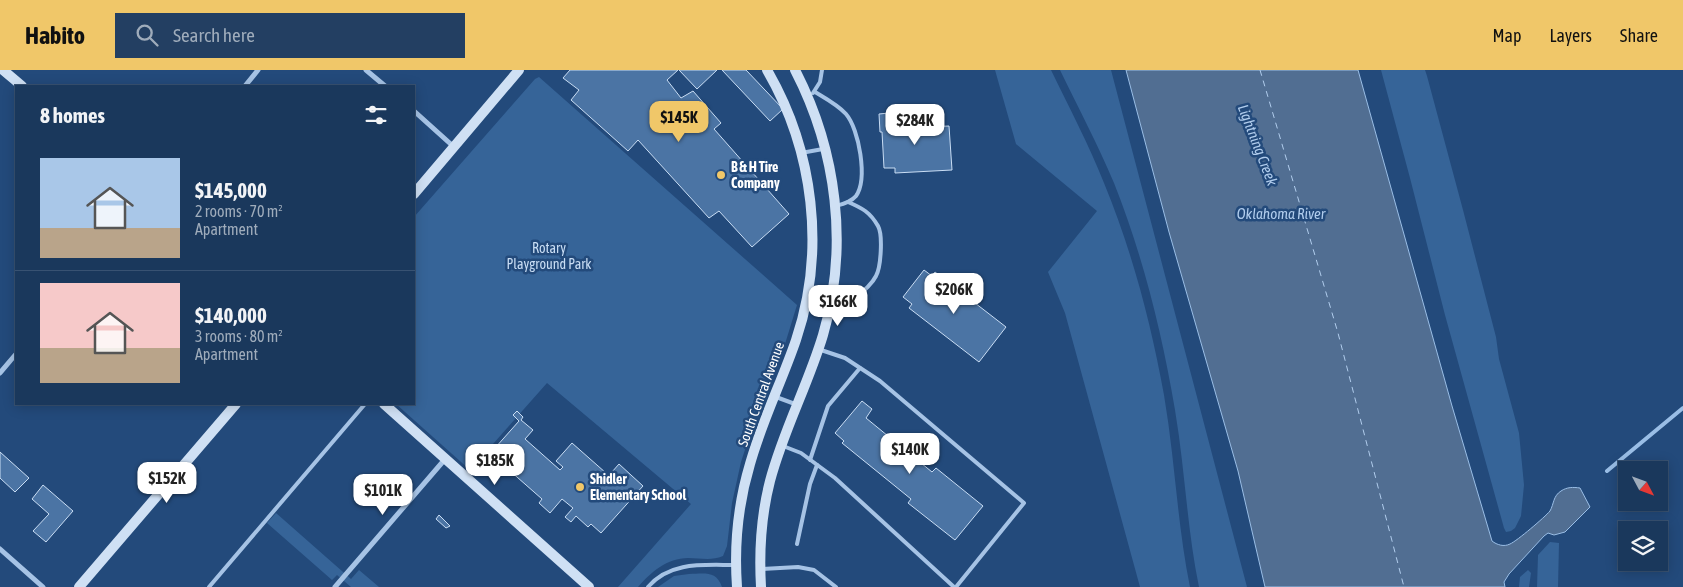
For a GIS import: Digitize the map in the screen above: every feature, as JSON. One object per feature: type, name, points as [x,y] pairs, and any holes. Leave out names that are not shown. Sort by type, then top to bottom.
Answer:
[{"type":"main road","points":[[3,70],[21,85]]},
{"type":"main road","points":[[415,193],[519,70]]},
{"type":"main road","name":"South Central Avenue","points":[[737,587],[735,565],[736,537],[744,487],[756,443],[796,338],[810,280],[812,219],[808,180],[791,119],[767,70]]},
{"type":"main road","points":[[761,587],[760,545],[766,502],[782,445],[818,349],[828,315],[833,294],[836,251],[836,206],[826,148],[812,95],[795,70]]},
{"type":"main road","points":[[79,587],[235,405]]},
{"type":"main road","points":[[385,405],[589,587]]},
{"type":"street","points":[[246,85],[258,70]]},
{"type":"street","points":[[366,70],[384,85]]},
{"type":"street","points":[[415,112],[454,146]]},
{"type":"street","points":[[0,372],[15,355]]},
{"type":"street","points":[[335,587],[446,458]]},
{"type":"street","points":[[0,549],[43,587]]},
{"type":"lane","points":[[822,70],[820,82],[812,95],[835,105],[847,115],[855,129],[862,165],[861,184],[856,195],[848,202],[836,206]]},
{"type":"lane","points":[[801,153],[826,148]]},
{"type":"lane","points":[[833,294],[854,296],[859,294],[877,275],[879,263],[881,244],[879,228],[865,210],[848,202]]},
{"type":"lane","points":[[782,445],[801,453],[835,478],[955,587],[1024,503],[880,381],[844,358],[818,349]]},
{"type":"lane","points":[[810,460],[828,406],[860,368]]},
{"type":"lane","points":[[774,396],[797,405]]},
{"type":"lane","points":[[209,587],[364,405]]},
{"type":"lane","points":[[797,544],[816,465]]},
{"type":"lane","points":[[648,587],[658,577],[674,569],[735,565]]},
{"type":"lane","points":[[760,569],[798,567],[814,570],[836,587]]},
{"type":"green space","points":[[995,70],[1051,70],[1079,126],[1114,209],[1140,288],[1159,368],[1168,419],[1182,539],[1190,587],[1140,587],[1065,313],[1048,272],[1097,211],[1016,144]]},
{"type":"green space","points":[[1060,70],[1111,70],[1247,587],[1199,587],[1175,410],[1164,352],[1143,267],[1114,183]]},
{"type":"green space","points":[[1381,70],[1425,70],[1427,76],[1496,337],[1499,359],[1519,433],[1524,485],[1521,516],[1515,528],[1511,531],[1506,532],[1504,528],[1445,315]]},
{"type":"green space","name":"Rotary Playground Park","points":[[539,77],[797,305],[781,357],[754,422],[741,462],[732,503],[727,546],[723,556],[710,559],[688,558],[673,560],[654,571],[638,587],[618,587],[691,504],[547,383],[470,470],[397,405],[415,405],[415,216],[535,79]]},
{"type":"green space","points":[[276,513],[351,579],[359,570],[379,587],[351,587],[337,575],[332,580],[267,523]]},
{"type":"green space","points":[[1550,542],[1559,543],[1558,587],[1537,587],[1538,555]]},
{"type":"green space","points":[[1528,570],[1531,573],[1529,587],[1519,587],[1520,577]]},
{"type":"green space","points":[[689,574],[713,575],[722,587],[658,587],[674,576]]},
{"type":"water","name":"Oklahoma River","points":[[1126,70],[1358,70],[1452,406],[1492,541],[1503,545],[1514,542],[1550,511],[1556,495],[1566,489],[1572,487],[1580,488],[1590,507],[1565,532],[1554,535],[1548,533],[1544,536],[1509,574],[1504,582],[1505,587],[1265,587],[1238,471],[1169,232]]},
{"type":"building","points":[[570,70],[678,70],[667,80],[681,98],[693,91],[721,123],[714,129],[789,214],[752,247],[719,211],[709,218],[638,140],[628,151],[571,100],[579,90],[563,78]]},
{"type":"building","points":[[679,70],[717,70],[697,89]]},
{"type":"building","points":[[722,70],[746,70],[783,109],[770,121]]},
{"type":"building","points":[[899,112],[900,128],[949,126],[952,170],[895,173],[895,168],[884,168],[879,114]]},
{"type":"building","points":[[924,270],[932,276],[935,272],[1006,327],[979,362],[909,308],[912,304],[903,297]]},
{"type":"building","points":[[862,401],[872,409],[866,418],[932,472],[936,468],[983,506],[955,540],[908,503],[911,499],[842,443],[844,441],[835,433]]},
{"type":"building","points":[[517,411],[523,417],[521,420],[533,430],[525,439],[560,470],[563,467],[556,461],[572,443],[606,473],[600,478],[604,481],[619,464],[643,486],[601,533],[591,524],[588,527],[576,516],[571,522],[565,517],[573,508],[562,499],[550,513],[539,503],[542,499],[501,463],[498,467],[487,457],[519,421],[513,415]]},
{"type":"building","points":[[0,452],[29,478],[15,492],[0,478]]},
{"type":"building","points":[[43,485],[73,511],[46,542],[33,531],[49,514],[32,499]]},
{"type":"building","points":[[439,515],[450,526],[446,528],[436,519]]},
{"type":"waterway","points":[[1607,471],[1683,408]]},
{"type":"ferry route","points":[[1260,70],[1338,333],[1404,587]]},
{"type":"place","name":"B & H Tire Company","points":[[721,175]]},
{"type":"place","name":"Shidler Elementary School","points":[[580,487]]},
{"type":"water label","name":"Lightning Creek","points":[[1258,145]]}]
